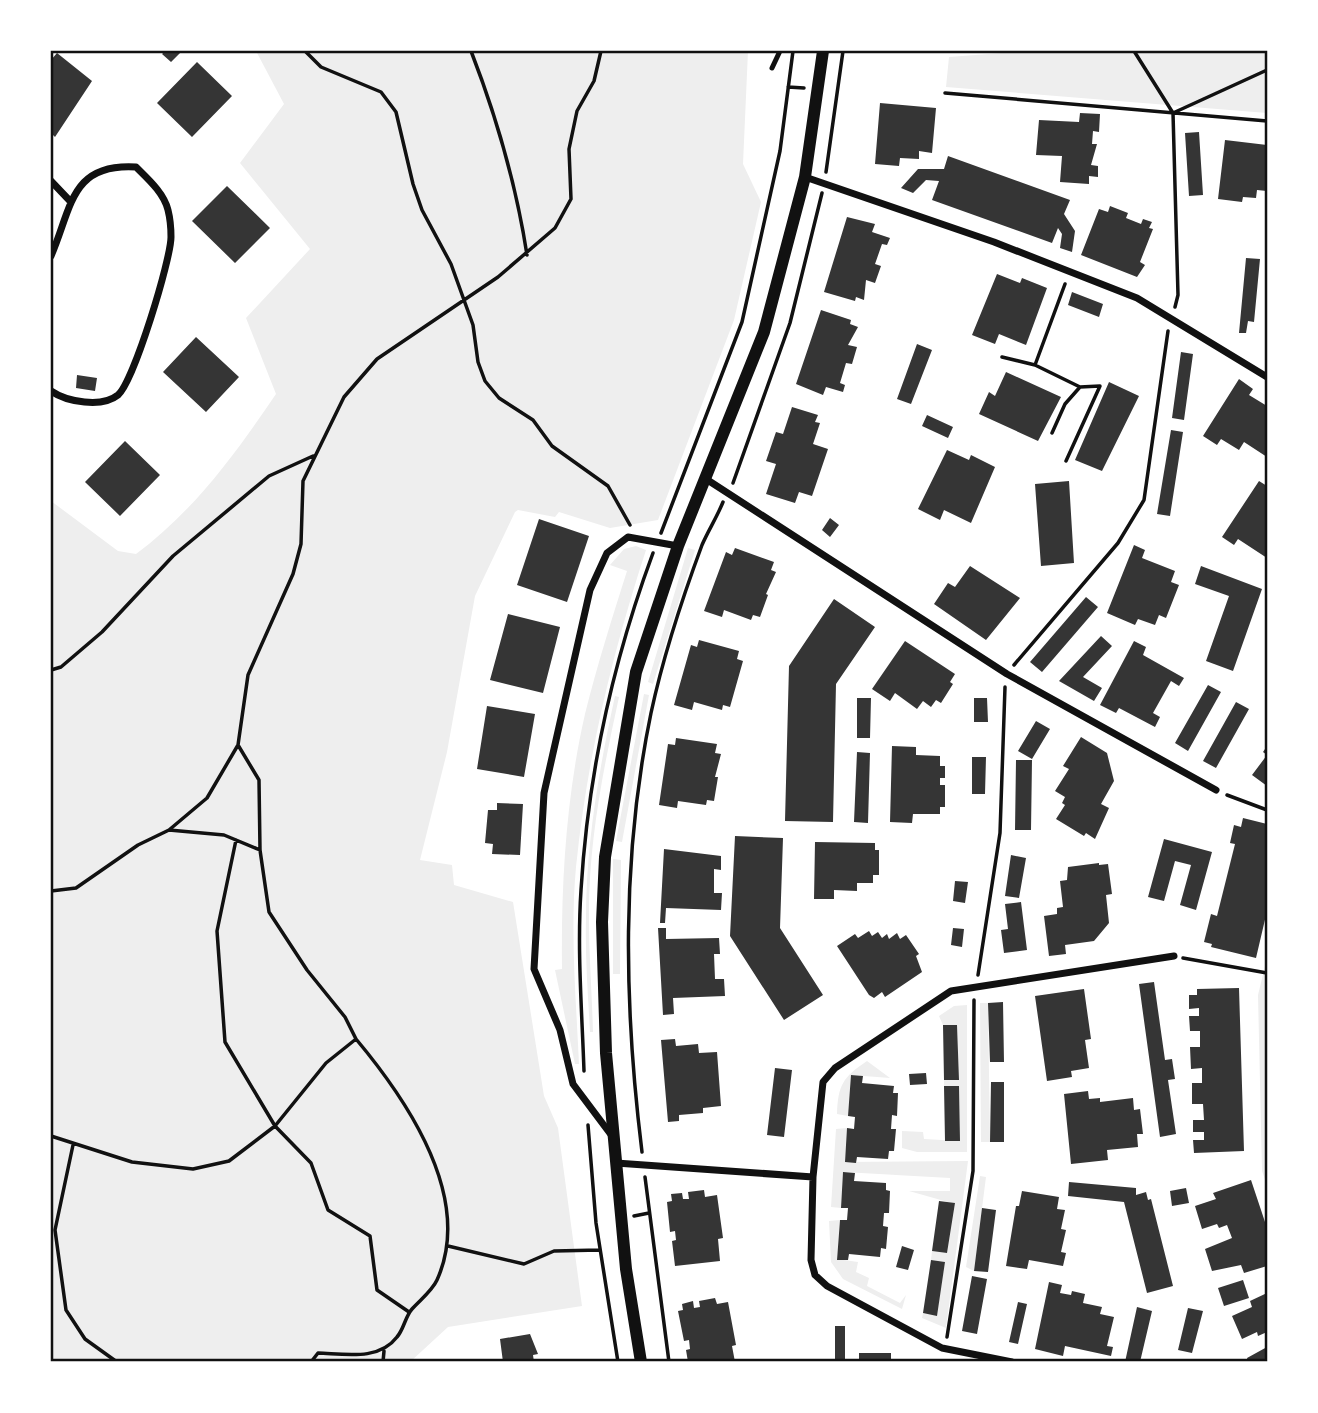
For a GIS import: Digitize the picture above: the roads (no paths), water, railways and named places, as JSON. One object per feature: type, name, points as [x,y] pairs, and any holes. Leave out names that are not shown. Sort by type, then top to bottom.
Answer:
[{"type":"street","points":[[641,1362],[626,1269],[606,1048],[602,922],[605,857],[636,672],[678,546],[764,332],[805,177],[823,51]]},
{"type":"street","points":[[51,256],[64,226],[70,201],[91,174],[113,165],[136,167],[153,184],[167,207],[171,238],[142,347],[131,374],[118,395],[100,402],[76,400],[51,391]]},
{"type":"street","points":[[805,177],[994,242],[1137,298],[1267,377]]},
{"type":"street","points":[[51,181],[70,201]]},
{"type":"street","points":[[706,479],[1007,674],[1216,790]]},
{"type":"street","points":[[614,1138],[573,1084],[560,1030],[534,969],[544,793],[590,590],[607,553],[628,537],[678,546]]},
{"type":"street","points":[[1012,1362],[942,1348],[827,1286],[815,1275],[811,1259],[813,1177],[823,1082],[835,1068],[951,991],[1174,957]]},
{"type":"street","points":[[616,1163],[813,1177]]},
{"type":"lane","points":[[772,68],[780,51]]}]
